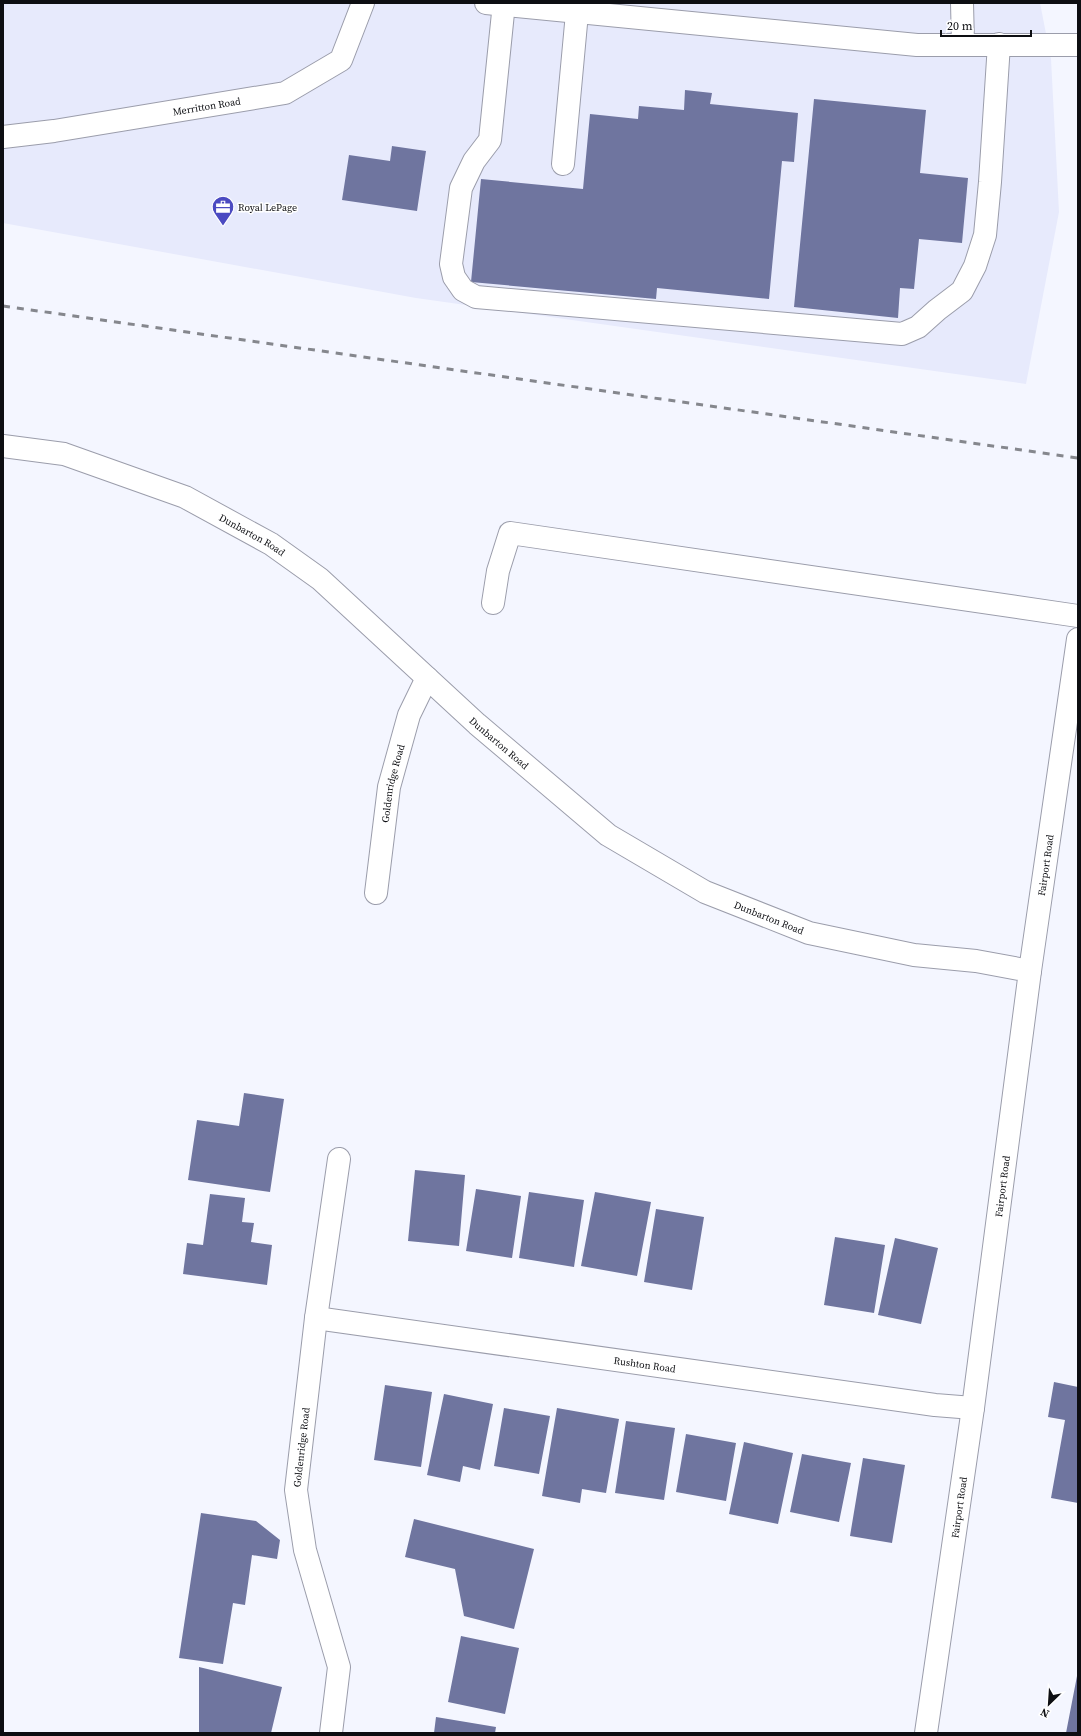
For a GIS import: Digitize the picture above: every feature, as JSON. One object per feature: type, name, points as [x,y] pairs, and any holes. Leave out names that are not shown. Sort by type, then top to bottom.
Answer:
[{"type":"street","name":"Merritton Road","points":[[3,137],[54,131],[285,93],[341,60],[363,3]]},
{"type":"street","points":[[962,3],[963,44]]},
{"type":"street","points":[[1000,44],[985,235],[975,266],[962,291],[918,327],[902,334],[476,297],[463,290],[454,277],[451,264],[461,188],[474,161],[490,140],[498,4],[577,13],[918,45],[963,44],[1000,44],[1078,45]]},
{"type":"street","points":[[563,164],[577,13]]},
{"type":"street","name":"Dunbarton Road","points":[[3,446],[64,454],[185,497],[271,544],[320,579],[477,724],[608,835],[705,892],[809,933],[914,955],[976,961],[1030,971]]},
{"type":"street","points":[[493,603],[498,571],[510,533],[1078,616]]},
{"type":"street","name":"Fairport Road","points":[[926,1733],[973,1408],[1030,971],[1078,639]]},
{"type":"street","name":"Goldenridge Road","points":[[376,894],[389,786],[409,716],[427,678]]},
{"type":"street","name":"Goldenridge Road","points":[[331,1733],[339,1667],[305,1550],[296,1490],[316,1318],[339,1158]]},
{"type":"street","name":"Rushton Road","points":[[316,1318],[873,1396],[973,1408]]},
{"type":"shaded area","points":[[3,3],[1040,3],[1051,59],[1059,212],[1026,384],[416,298],[3,223]]},
{"type":"building","points":[[685,90],[712,93],[710,104],[798,113],[794,162],[782,161],[769,299],[657,288],[656,299],[471,282],[481,179],[583,189],[590,114],[638,119],[639,106],[684,110]]},
{"type":"building","points":[[814,99],[926,110],[920,173],[968,178],[962,243],[919,239],[914,289],[900,288],[898,318],[794,307]]},
{"type":"building","points":[[392,146],[426,151],[417,211],[342,200],[349,155],[390,161]]},
{"type":"building","points":[[244,1093],[284,1099],[270,1192],[188,1180],[197,1120],[239,1126]]},
{"type":"building","points":[[415,1170],[465,1175],[459,1246],[408,1241]]},
{"type":"building","points":[[476,1189],[521,1196],[512,1258],[466,1251]]},
{"type":"building","points":[[529,1192],[584,1200],[574,1267],[519,1258]]},
{"type":"building","points":[[595,1192],[651,1202],[637,1276],[581,1266]]},
{"type":"building","points":[[210,1194],[245,1198],[242,1222],[254,1223],[251,1242],[272,1245],[267,1285],[183,1274],[187,1243],[203,1245]]},
{"type":"building","points":[[656,1209],[704,1217],[692,1290],[644,1282]]},
{"type":"building","points":[[835,1237],[885,1245],[874,1313],[824,1305]]},
{"type":"building","points":[[895,1238],[938,1248],[921,1324],[878,1315]]},
{"type":"building","points":[[1054,1382],[1078,1387],[1078,1503],[1051,1498],[1065,1420],[1048,1417]]},
{"type":"building","points":[[385,1385],[432,1392],[421,1467],[374,1460]]},
{"type":"building","points":[[444,1394],[493,1404],[480,1470],[463,1466],[460,1482],[427,1475]]},
{"type":"building","points":[[504,1408],[550,1416],[539,1474],[494,1466]]},
{"type":"building","points":[[557,1408],[619,1419],[606,1493],[582,1489],[580,1503],[542,1496]]},
{"type":"building","points":[[626,1421],[675,1428],[664,1500],[615,1493]]},
{"type":"building","points":[[686,1434],[736,1443],[726,1501],[676,1492]]},
{"type":"building","points":[[744,1442],[793,1453],[778,1524],[729,1514]]},
{"type":"building","points":[[802,1454],[851,1463],[839,1522],[790,1512]]},
{"type":"building","points":[[863,1458],[905,1465],[892,1543],[850,1536]]},
{"type":"building","points":[[201,1513],[256,1521],[280,1540],[277,1559],[252,1555],[245,1605],[233,1603],[223,1664],[179,1658]]},
{"type":"building","points":[[414,1519],[534,1549],[514,1629],[464,1616],[455,1569],[405,1557]]},
{"type":"building","points":[[461,1636],[519,1648],[505,1714],[448,1702]]},
{"type":"building","points":[[199,1667],[282,1687],[271,1733],[199,1733]]},
{"type":"building","points":[[1077,1676],[1078,1733],[1066,1733]]},
{"type":"building","points":[[436,1717],[496,1727],[495,1733],[434,1733]]},
{"type":"railway","points":[[3,306],[1078,458]]},
{"type":"place","name":"Royal LePage","points":[[223,226]]}]
